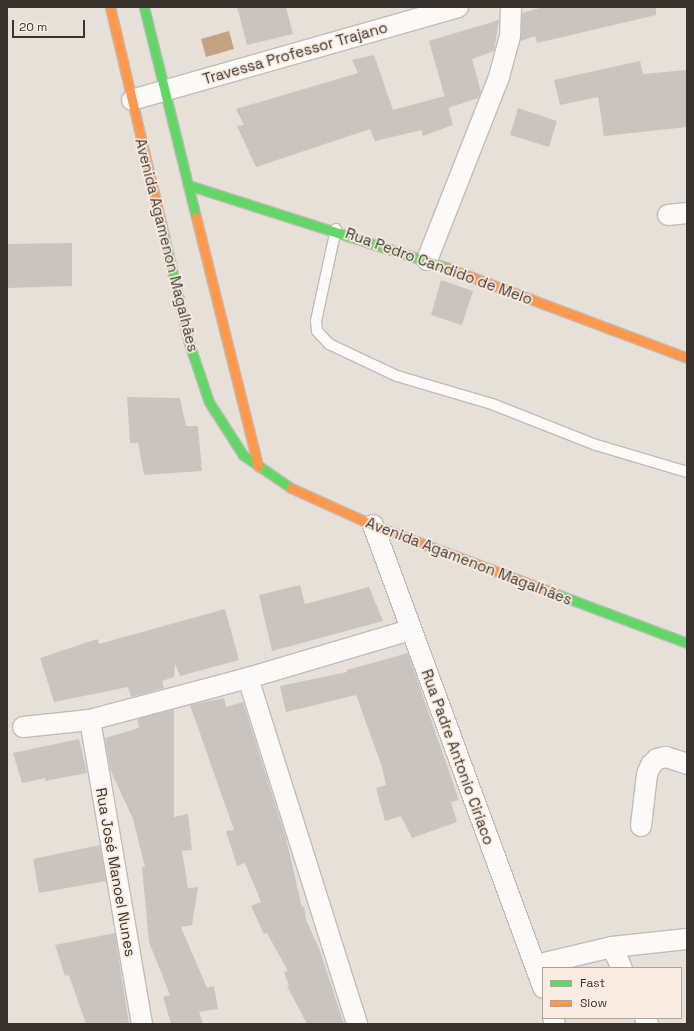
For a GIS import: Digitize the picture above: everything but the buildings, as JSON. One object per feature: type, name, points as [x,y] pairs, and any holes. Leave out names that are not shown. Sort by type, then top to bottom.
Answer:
[{"type":"main road","name":"Avenida Agamenon Magalhães","points":[[110,7],[189,343],[209,402],[242,455],[300,494],[374,525],[687,643]]},
{"type":"main road","points":[[144,7],[258,466]]},
{"type":"main road","name":"Rua Pedro Candido de Melo","points":[[188,185],[336,229],[427,260],[687,358]]},
{"type":"street","name":"Travessa Professor Trajano","points":[[132,100],[458,7]]},
{"type":"street","points":[[427,260],[499,77],[510,36],[511,7]]},
{"type":"street","name":"Rua Padre Antonio Ciriaco","points":[[374,525],[410,630],[536,965],[542,985]]},
{"type":"street","points":[[23,727],[90,720],[248,678],[410,630]]},
{"type":"street","points":[[248,678],[357,1024]]},
{"type":"street","name":"Rua José Manoel Nunes","points":[[90,720],[142,1024]]},
{"type":"street","points":[[641,826],[647,774],[651,765],[657,759],[666,757],[687,764]]},
{"type":"street","points":[[536,965],[612,947],[687,939]]},
{"type":"street","points":[[612,947],[622,967]]},
{"type":"lane","points":[[336,229],[316,321],[317,331],[329,344],[397,376],[492,404],[596,445],[687,472]]},
{"type":"shaded area","points":[[229,31],[234,49],[206,57],[201,39]]},
{"type":"traffic: fast","points":[[144,7],[196,217]]},
{"type":"traffic: fast","points":[[188,185],[448,268]]},
{"type":"traffic: fast","points":[[161,223],[189,343],[209,402],[243,455],[291,488]]},
{"type":"traffic: fast","points":[[554,593],[687,643]]},
{"type":"traffic: slow","points":[[110,7],[161,223]]},
{"type":"traffic: slow","points":[[196,217],[258,466]]},
{"type":"traffic: slow","points":[[448,268],[687,358]]},
{"type":"traffic: slow","points":[[291,488],[373,525],[554,593]]}]
